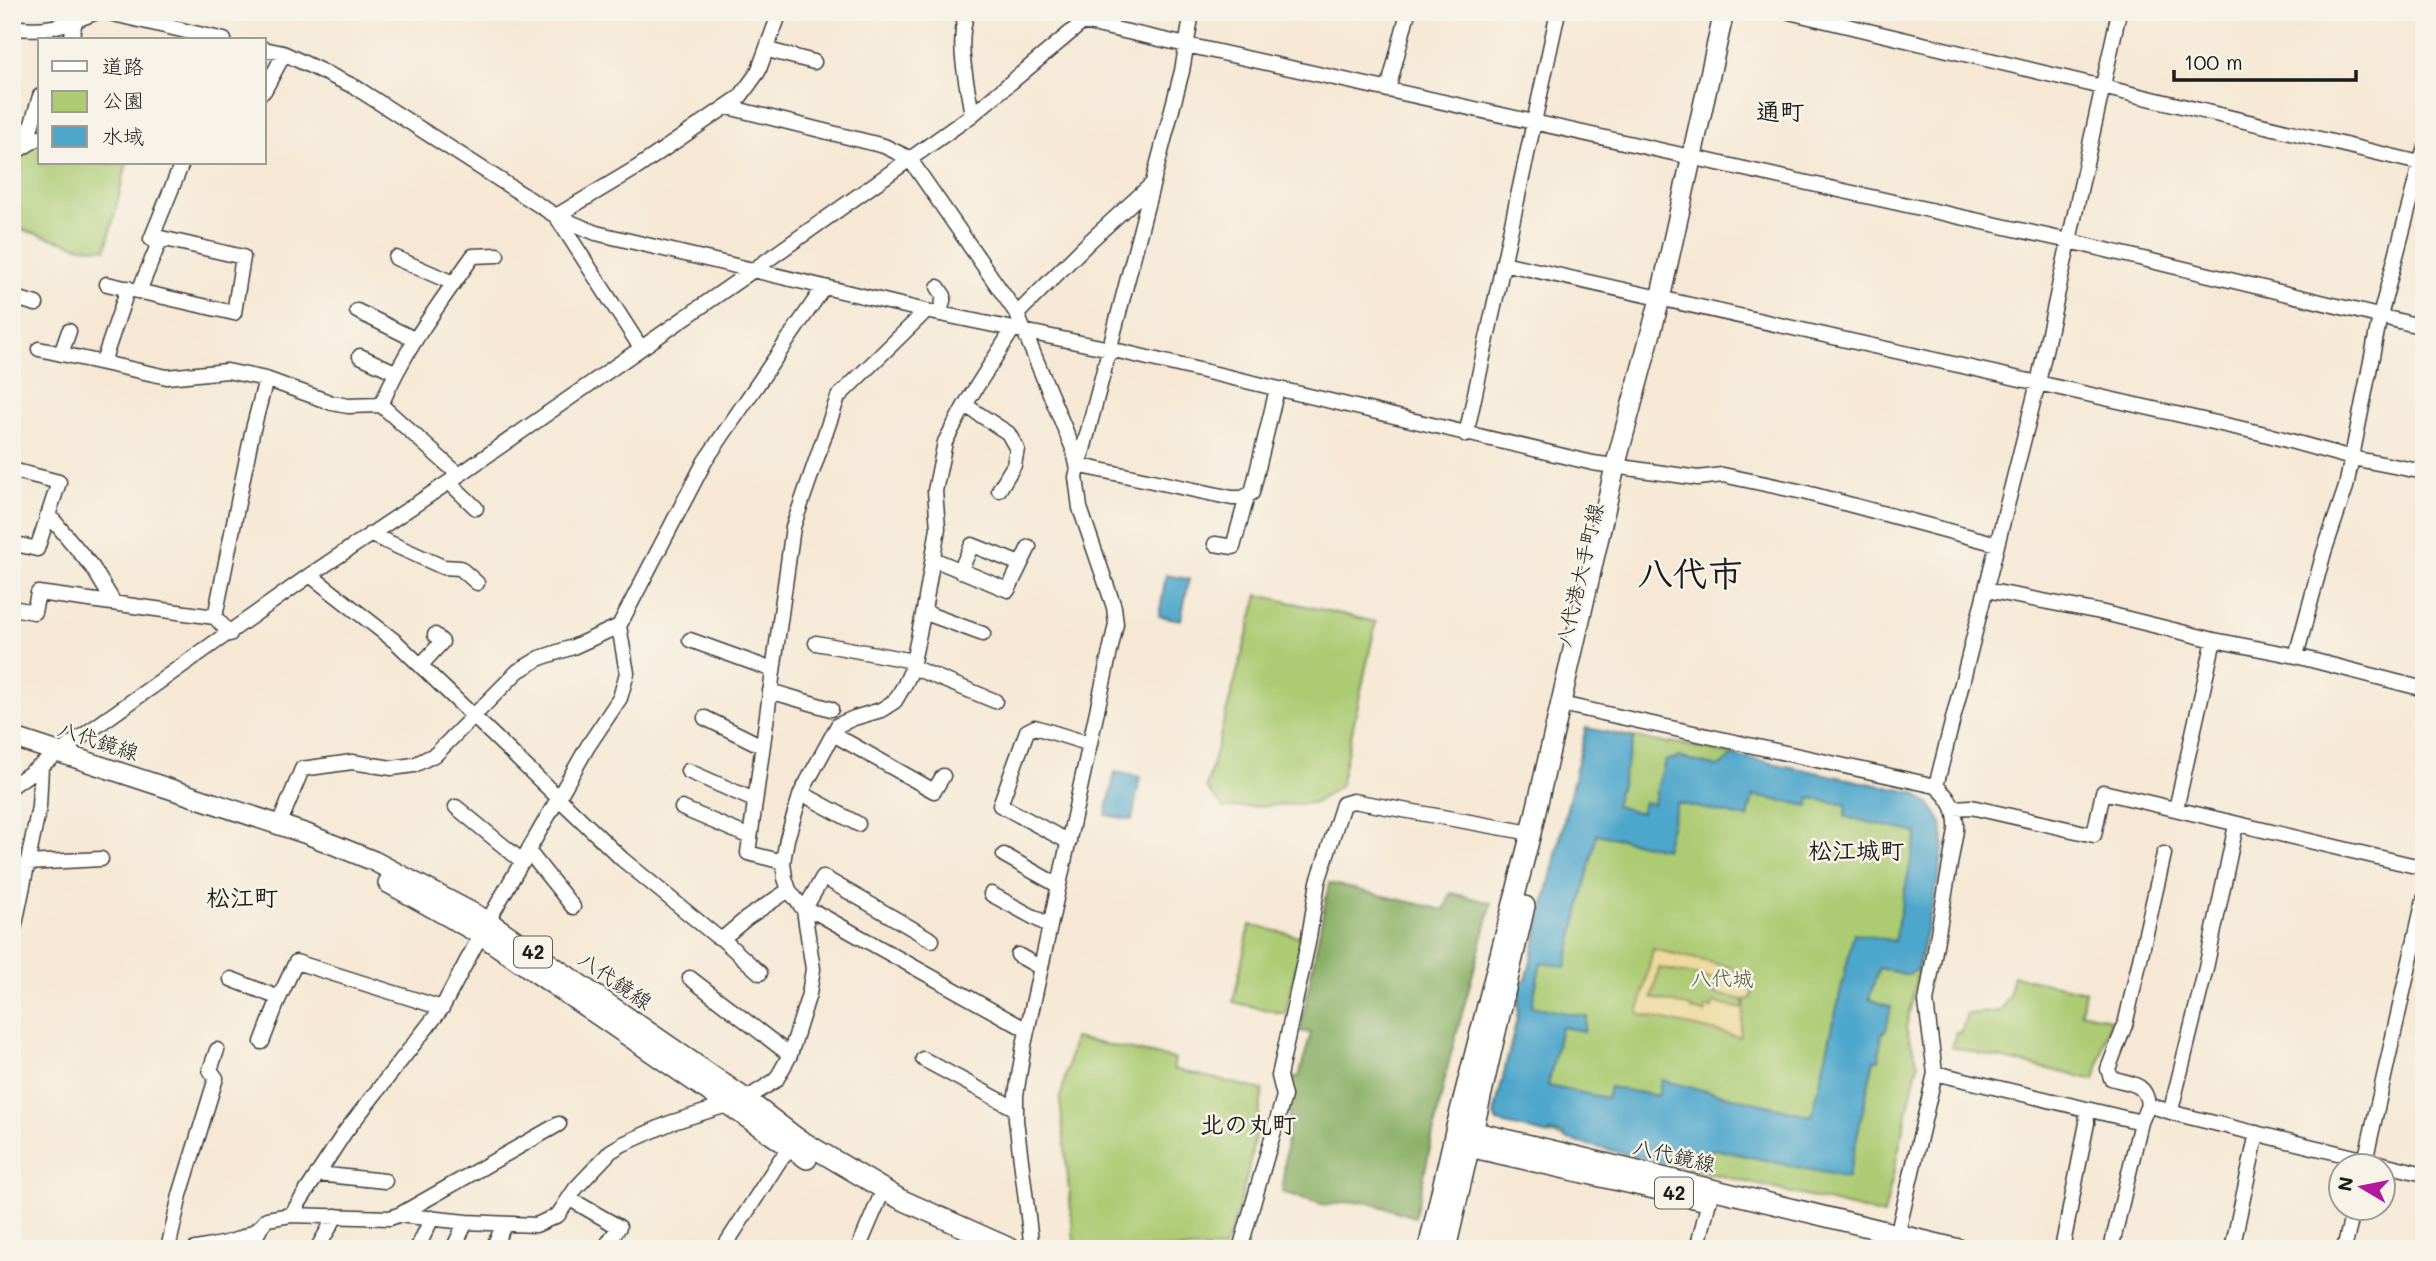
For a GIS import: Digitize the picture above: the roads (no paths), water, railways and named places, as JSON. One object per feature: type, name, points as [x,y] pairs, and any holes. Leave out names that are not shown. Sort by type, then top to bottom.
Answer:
[{"type":"main road","name":"八代港大手町線","points":[[1463,1137],[1621,467],[1665,300],[1724,12]]},
{"type":"main road","name":"八代港大手町線","points":[[1696,157],[1736,12]]},
{"type":"main road","name":"八代港大手町線","points":[[1463,1137],[1531,833],[1567,705]]},
{"type":"main road","name":"八代鏡線","points":[[12,737],[49,760],[304,845],[371,873],[485,928]]},
{"type":"main road","name":"八代鏡線","points":[[12,750],[279,825],[374,861],[485,928],[737,1102],[900,1199],[1012,1249]]},
{"type":"main road","name":"八代鏡線","points":[[737,1102],[790,1150],[879,1200],[986,1249]]},
{"type":"main road","name":"八代鏡線","points":[[1463,1137],[1709,1201],[1895,1242],[1959,1249]]},
{"type":"main road","name":"八代鏡線","points":[[1463,1137],[1877,1228],[1895,1242]]},
{"type":"main road","points":[[1428,1249],[1463,1137]]},
{"type":"main road","points":[[1446,1249],[1463,1137]]},
{"type":"street","points":[[12,27],[30,30],[55,28],[97,12]]},
{"type":"street","points":[[105,12],[216,38]]},
{"type":"street","points":[[556,216],[638,167],[740,97],[758,72],[780,12]]},
{"type":"street","points":[[967,12],[963,25],[962,51],[972,115]]},
{"type":"street","points":[[1032,1249],[1016,1096],[1027,1030],[1116,624],[1114,607],[1080,508],[1077,466],[1152,184],[1187,44],[1192,12]]},
{"type":"street","points":[[1388,90],[1408,12]]},
{"type":"street","points":[[1466,435],[1558,12]]},
{"type":"street","points":[[1789,12],[2103,87],[2423,159],[2380,316],[2352,458],[2296,656]]},
{"type":"street","points":[[1936,786],[2038,383],[2119,12]]},
{"type":"street","points":[[12,786],[310,575],[454,479],[972,115],[1087,17],[1187,44],[2069,241],[2424,327]]},
{"type":"street","points":[[71,38],[75,21]]},
{"type":"street","points":[[266,50],[284,54],[355,87],[556,216],[596,233],[933,312],[1110,349],[1466,435],[1621,467],[1698,478],[1723,475],[1803,492],[1997,544]]},
{"type":"street","points":[[768,50],[814,62]]},
{"type":"street","points":[[266,87],[284,54]]},
{"type":"street","points":[[38,103],[29,134],[38,139]]},
{"type":"street","points":[[728,107],[884,146],[909,158],[1017,314],[1019,330],[1074,451],[1077,466]]},
{"type":"street","points":[[12,154],[38,139]]},
{"type":"street","points":[[151,239],[181,164]]},
{"type":"street","points":[[1017,314],[1152,184]]},
{"type":"street","points":[[556,216],[642,348]]},
{"type":"street","points":[[103,362],[133,290],[162,238],[243,257],[234,313],[133,290],[107,284]]},
{"type":"street","points":[[381,405],[395,372],[415,339],[473,256],[497,255]]},
{"type":"street","points":[[396,258],[453,283]]},
{"type":"street","points":[[1503,263],[2261,433],[2352,458],[2424,472]]},
{"type":"street","points":[[279,825],[302,769],[352,762],[392,768],[414,765],[436,754],[518,671],[540,658],[573,648],[619,626],[705,461],[824,287]]},
{"type":"street","points":[[783,862],[748,853],[793,527],[838,397],[933,312],[944,296],[937,287]]},
{"type":"street","points":[[12,297],[36,304]]},
{"type":"street","points":[[357,311],[415,339]]},
{"type":"street","points":[[398,1215],[536,1225],[558,1215],[576,1188],[611,1151],[622,1144],[670,1123],[737,1102],[776,1080],[790,1055],[810,994],[813,970],[804,910],[789,890],[783,862],[801,793],[838,725],[881,710],[895,701],[905,684],[912,664],[933,559],[938,528],[935,491],[945,442],[965,405],[1019,330]]},
{"type":"street","points":[[61,354],[69,331]]},
{"type":"street","points":[[39,349],[167,377],[227,371],[266,379],[332,403],[348,406],[381,405],[454,479],[476,508]]},
{"type":"street","points":[[360,356],[395,372]]},
{"type":"street","points":[[215,617],[252,433],[266,379]]},
{"type":"street","points":[[1077,466],[1232,498],[1247,497],[1252,493],[1277,389]]},
{"type":"street","points":[[965,405],[1008,433],[1017,449],[1014,465],[999,490]]},
{"type":"street","points":[[12,470],[59,482],[37,549],[12,542]]},
{"type":"street","points":[[1215,544],[1233,547],[1247,497]]},
{"type":"street","points":[[47,516],[93,568],[114,603]]},
{"type":"street","points":[[370,534],[443,567],[460,568],[477,583]]},
{"type":"street","points":[[960,571],[972,545],[1020,564]]},
{"type":"street","points":[[933,559],[1008,590],[1029,547]]},
{"type":"street","points":[[310,575],[396,642],[622,859],[760,973]]},
{"type":"street","points":[[1986,590],[2100,612],[2214,640],[2296,656],[2424,689]]},
{"type":"street","points":[[12,608],[34,612],[38,593],[215,617],[230,634]]},
{"type":"street","points":[[924,610],[983,634]]},
{"type":"street","points":[[291,1215],[345,1132],[442,1008],[588,746],[620,698],[627,673],[619,626]]},
{"type":"street","points":[[421,665],[442,642],[435,635]]},
{"type":"street","points":[[690,640],[772,670]]},
{"type":"street","points":[[2176,809],[2214,640]]},
{"type":"street","points":[[816,643],[912,664],[995,701]]},
{"type":"street","points":[[769,691],[831,709]]},
{"type":"street","points":[[1567,705],[1936,786],[1947,795],[1954,808],[1956,830],[1926,1002],[1935,1073],[1895,1242]]},
{"type":"street","points":[[705,718],[762,746]]},
{"type":"street","points":[[1069,842],[1000,805],[1027,731],[1035,727],[1090,744]]},
{"type":"street","points":[[833,734],[934,791],[943,776]]},
{"type":"street","points":[[12,939],[49,760]]},
{"type":"street","points":[[688,771],[754,800]]},
{"type":"street","points":[[1954,808],[1971,807],[2094,835],[2103,792],[2424,868]]},
{"type":"street","points":[[801,793],[858,824]]},
{"type":"street","points":[[1240,1249],[1284,1096],[1279,1076],[1308,943],[1318,882],[1343,804],[1353,801],[1531,833]]},
{"type":"street","points":[[456,807],[526,857],[572,907]]},
{"type":"street","points":[[682,808],[750,837]]},
{"type":"street","points":[[2171,1110],[2206,968],[2236,825]]},
{"type":"street","points":[[2111,1249],[2141,1122],[2148,1105],[2147,1094],[2142,1087],[2111,1078],[2108,1069],[2125,1025],[2164,854]]},
{"type":"street","points":[[1004,855],[1059,886]]},
{"type":"street","points":[[27,863],[101,859]]},
{"type":"street","points":[[804,910],[823,877],[932,940]]},
{"type":"street","points":[[722,939],[747,918],[789,890]]},
{"type":"street","points":[[991,894],[1050,926]]},
{"type":"street","points":[[2367,1152],[2424,899]]},
{"type":"street","points":[[804,910],[817,913],[1027,1030]]},
{"type":"street","points":[[1018,955],[1041,968]]},
{"type":"street","points":[[261,1042],[296,962],[442,1008]]},
{"type":"street","points":[[690,978],[790,1055]]},
{"type":"street","points":[[230,979],[279,998]]},
{"type":"street","points":[[168,1249],[180,1195],[216,1078],[210,1070],[217,1050]]},
{"type":"street","points":[[923,1059],[1016,1110]]},
{"type":"street","points":[[1935,1073],[2141,1122]]},
{"type":"street","points":[[2148,1105],[2328,1153]]},
{"type":"street","points":[[2062,1249],[2087,1123],[2086,1109]]},
{"type":"street","points":[[249,1249],[267,1219],[291,1215],[390,1218],[398,1215],[559,1124]]},
{"type":"street","points":[[2232,1249],[2257,1133]]},
{"type":"street","points":[[729,1249],[726,1244],[780,1160],[790,1150]]},
{"type":"street","points":[[2398,1169],[2424,1174]]},
{"type":"street","points":[[317,1174],[385,1181]]},
{"type":"street","points":[[570,1199],[619,1227],[604,1249]]},
{"type":"street","points":[[858,1249],[879,1200]]},
{"type":"street","points":[[1697,1249],[1709,1201]]},
{"type":"street","points":[[317,1249],[336,1216]]},
{"type":"street","points":[[417,1249],[432,1218]]},
{"type":"street","points":[[453,1249],[466,1222]]},
{"type":"street","points":[[2344,1249],[2351,1222]]},
{"type":"street","points":[[492,1249],[505,1224]]},
{"type":"street","points":[[195,1249],[225,1243],[260,1229]]},
{"type":"water","points":[[1166,575],[1189,579],[1181,620],[1159,616]]},
{"type":"water","points":[[1586,728],[1634,738],[1615,806],[1641,813],[1644,802],[1653,804],[1665,761],[1679,757],[1718,767],[1734,755],[1915,793],[1932,807],[1942,826],[1939,874],[1917,969],[1908,975],[1879,968],[1869,999],[1891,1007],[1886,1030],[1881,1034],[1879,1060],[1874,1060],[1848,1178],[1714,1149],[1667,1164],[1564,1139],[1564,1135],[1550,1132],[1549,1135],[1497,1122],[1494,1115],[1517,1020],[1520,983],[1527,979]],"holes":[[[1753,796],[1809,806],[1810,798],[1847,805],[1845,817],[1917,833],[1894,941],[1854,933],[1812,1116],[1661,1080],[1658,1096],[1610,1087],[1607,1098],[1548,1086],[1561,1027],[1584,1031],[1587,1017],[1532,1006],[1541,962],[1566,967],[1597,834],[1665,849],[1677,803],[1748,818]]]},
{"type":"water","points":[[1115,772],[1140,777],[1132,820],[1106,815]]},
{"type":"district","name":"通町","points":[[1780,112]]},
{"type":"district","name":"八代市","points":[[1690,574]]},
{"type":"district","name":"松江城町","points":[[1856,851]]},
{"type":"district","name":"松江町","points":[[242,898]]},
{"type":"district","name":"北の丸町","points":[[1248,1125]]},
{"type":"park label","name":"八代城","points":[[1722,979]]}]
